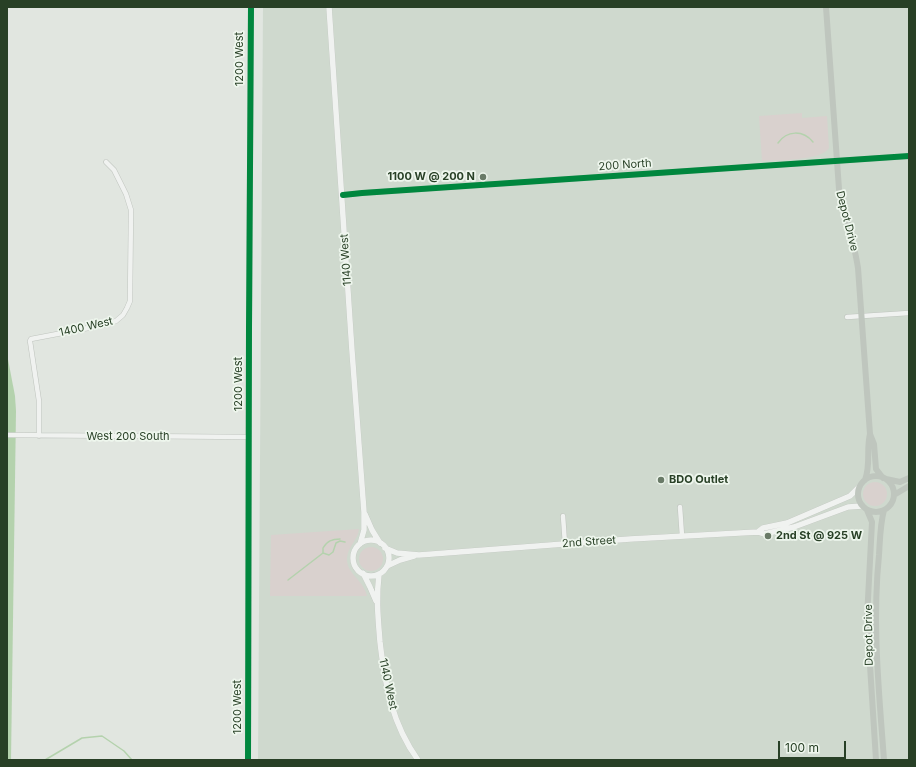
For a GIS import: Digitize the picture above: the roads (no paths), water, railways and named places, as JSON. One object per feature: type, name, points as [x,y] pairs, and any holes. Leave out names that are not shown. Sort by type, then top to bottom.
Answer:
[{"type":"main road","name":"Depot Drive","points":[[826,7],[839,189],[856,254],[870,434],[874,444],[876,469],[884,479]]},
{"type":"main road","name":"Depot Drive","points":[[865,480],[868,472],[867,445],[870,434]]},
{"type":"main road","points":[[884,479],[893,489],[894,495],[890,504],[884,510],[875,512],[865,508],[858,500],[858,493],[859,487],[865,480],[874,476],[900,482],[909,478]]},
{"type":"main road","points":[[894,495],[909,486]]},
{"type":"main road","name":"Depot Drive","points":[[865,508],[872,522],[867,618],[876,760]]},
{"type":"main road","name":"Depot Drive","points":[[884,510],[881,521],[877,570],[876,620],[884,760]]},
{"type":"street","name":"1200 West","points":[[248,760],[251,7]]},
{"type":"street","name":"1140 West","points":[[329,7],[364,512],[364,532],[360,544]]},
{"type":"street","name":"200 North","points":[[342,196],[362,193],[510,182],[909,156]]},
{"type":"street","name":"1400 West","points":[[39,436],[39,401],[30,341],[31,339],[104,325],[116,321],[123,315],[130,301],[131,210],[126,194],[118,181],[114,170],[106,162]]},
{"type":"street","points":[[847,317],[909,312]]},
{"type":"street","name":"West 200 South","points":[[7,435],[249,437]]},
{"type":"street","name":"2nd Street","points":[[758,532],[763,528],[788,523],[850,496],[859,487]]},
{"type":"street","points":[[680,507],[682,536]]},
{"type":"street","name":"2nd Street","points":[[387,566],[400,560],[419,555],[682,536],[758,532],[764,534],[794,528],[848,507],[865,508]]},
{"type":"street","name":"1140 West","points":[[364,512],[372,530],[380,542]]},
{"type":"street","points":[[563,516],[565,544]]},
{"type":"street","points":[[370,540],[380,542],[385,548],[389,558],[387,566],[379,574],[368,576],[363,574],[355,565],[354,560],[357,549],[360,544],[370,540]]},
{"type":"street","name":"2nd Street","points":[[385,548],[397,552],[419,555]]},
{"type":"street","name":"1140 West","points":[[363,574],[376,603]]},
{"type":"street","name":"1140 West","points":[[379,574],[376,603],[383,671],[394,714],[403,735],[418,760]]},
{"type":"waterway","points":[[778,143],[786,136],[795,133],[805,135],[813,142]]},
{"type":"waterway","points":[[340,539],[328,542],[323,548],[323,553],[329,555],[333,552],[336,543],[340,541],[345,542]]},
{"type":"waterway","points":[[288,580],[323,553]]},
{"type":"waterway","points":[[45,760],[82,738],[102,736],[124,751],[132,760]]},
{"type":"place","name":"1100 W @ 200 N","points":[[483,177]]},
{"type":"place","name":"BDO Outlet","points":[[661,480]]},
{"type":"place","name":"2nd St @ 925 W","points":[[768,536]]}]
